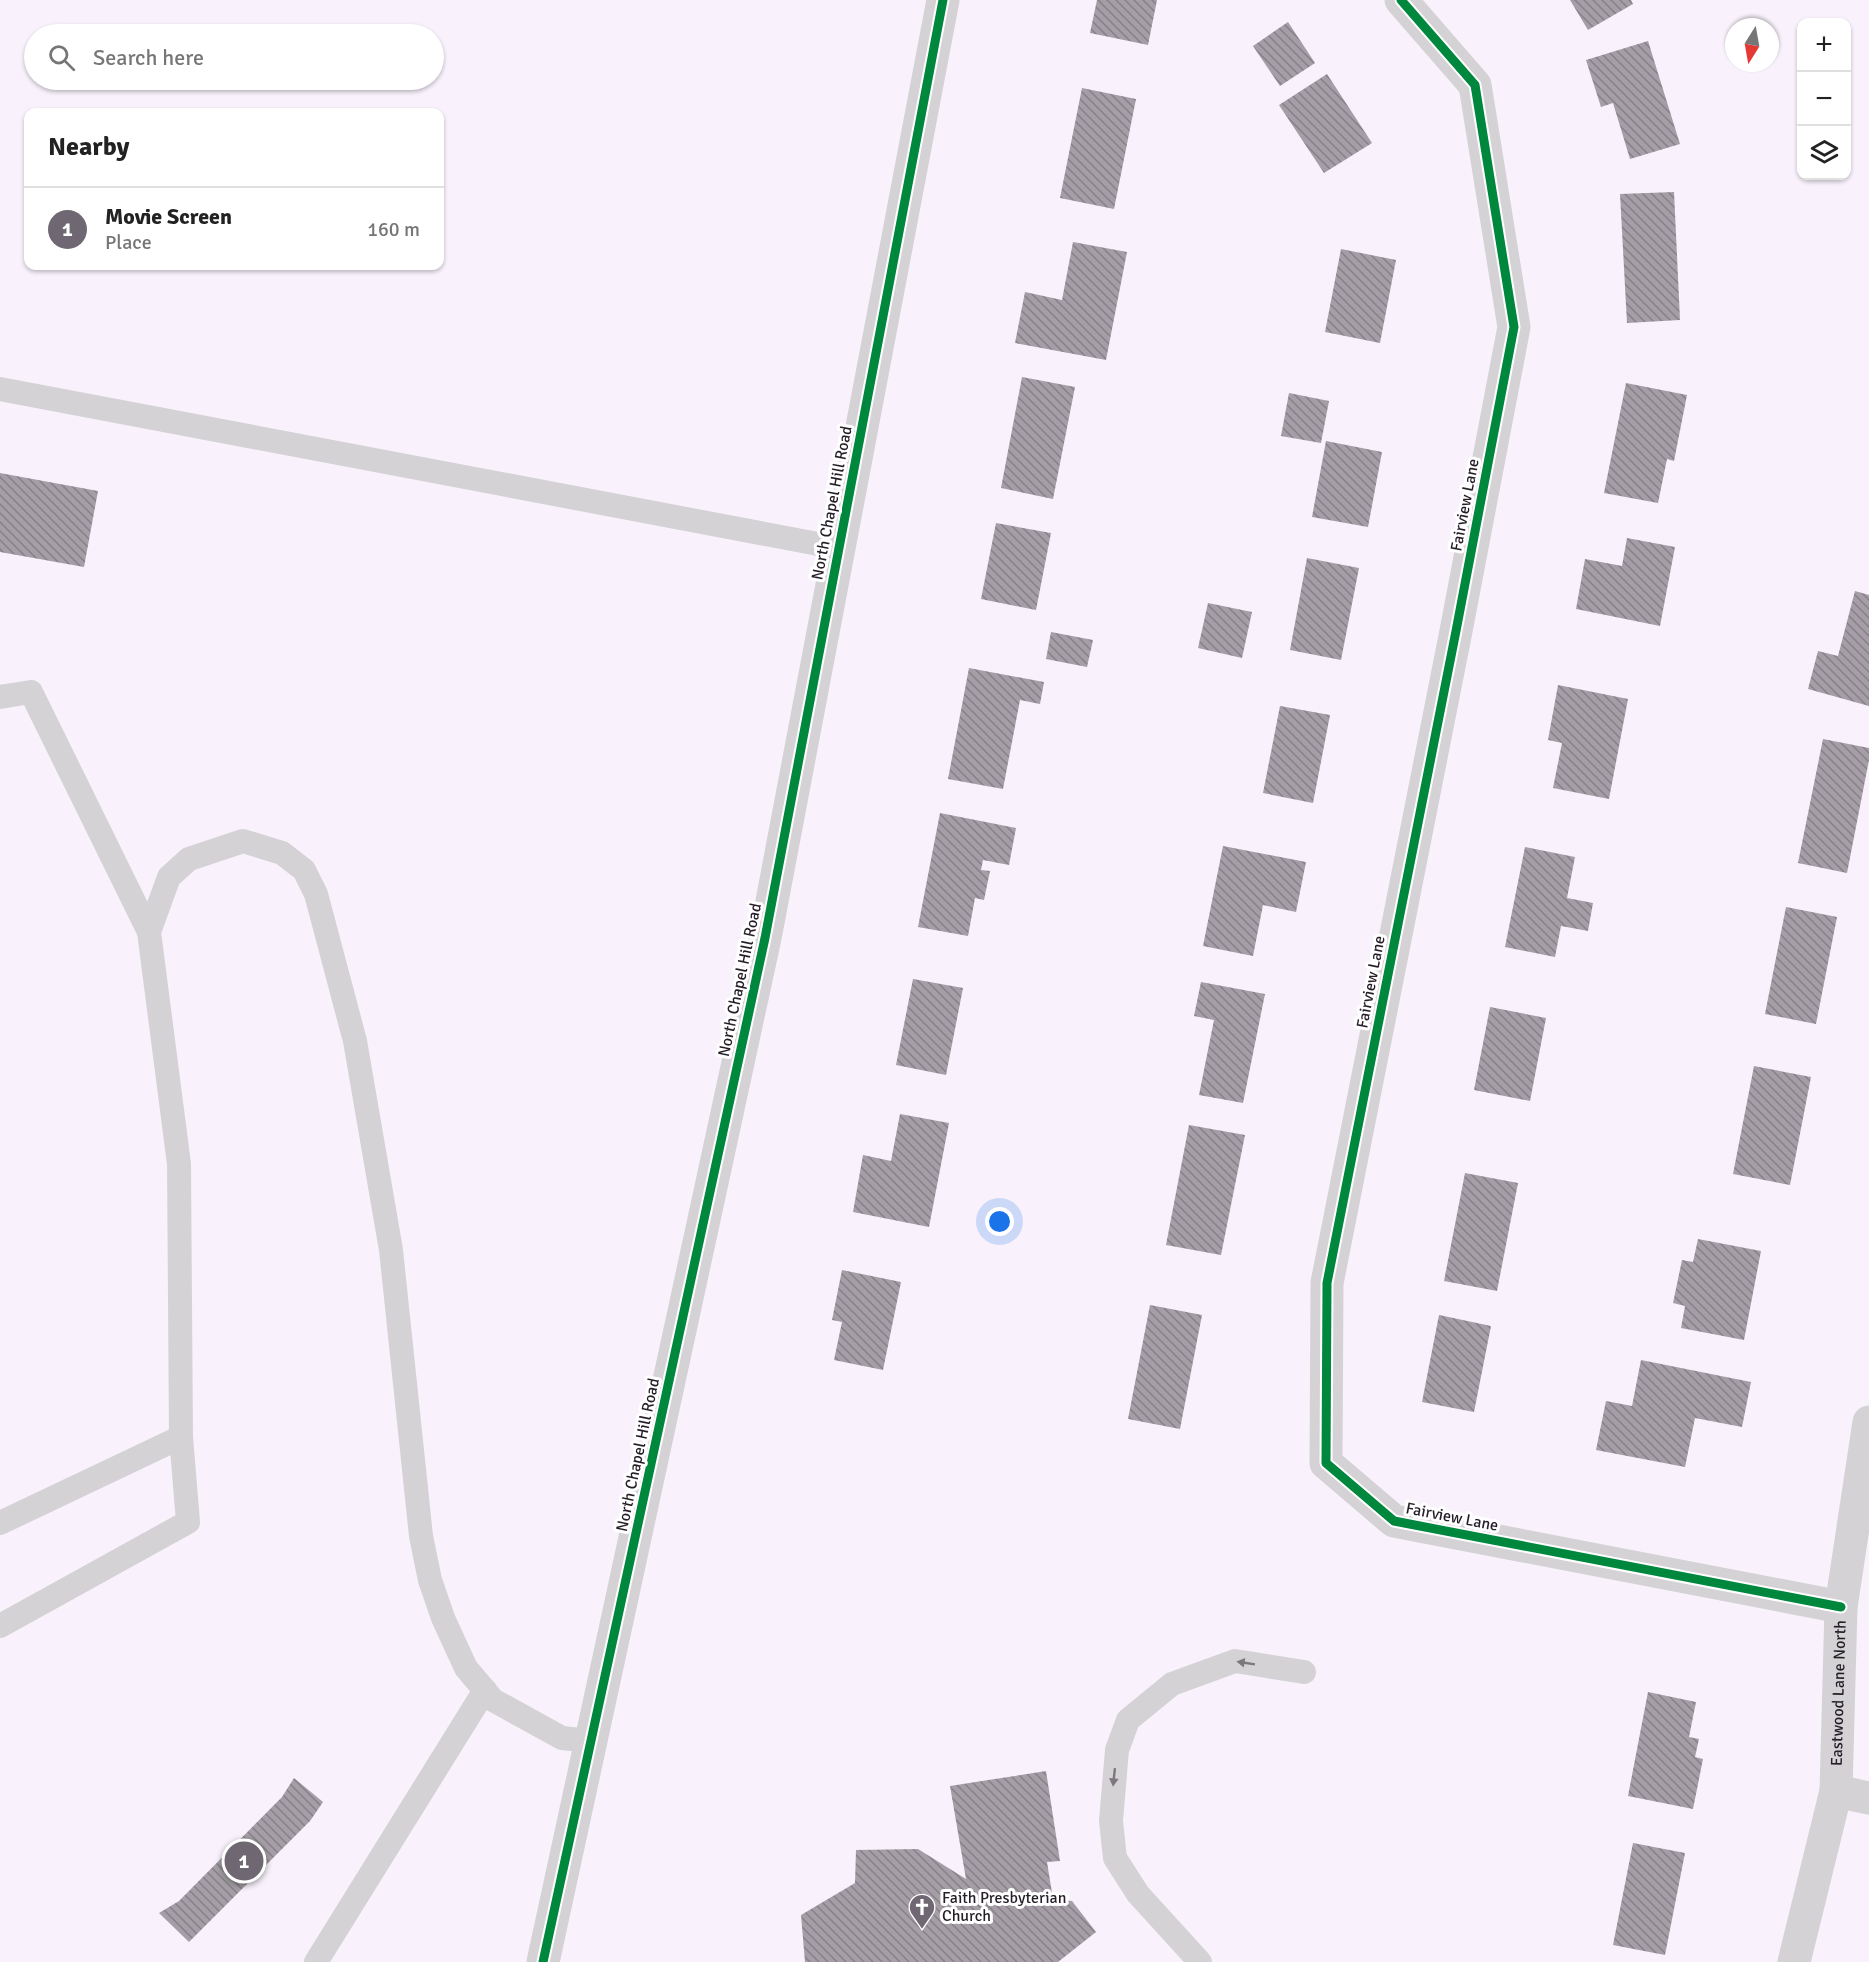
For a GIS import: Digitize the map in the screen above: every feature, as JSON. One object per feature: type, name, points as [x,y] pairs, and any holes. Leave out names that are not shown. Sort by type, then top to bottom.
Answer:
[{"type":"street","name":"North Chapel Hill Road","points":[[543,1962],[765,938],[943,0]]},
{"type":"street","name":"Fairview Lane","points":[[1401,0],[1476,85],[1514,327],[1327,1283],[1326,1462],[1394,1521],[1841,1607]]},
{"type":"street","name":"Eastwood Lane North","points":[[1794,1962],[1836,1791],[1841,1607],[1869,1422]]},
{"type":"street","points":[[1836,1791],[1869,1798]]},
{"type":"lane","points":[[0,389],[839,548]]},
{"type":"lane","points":[[0,697],[32,692],[150,932],[179,1164],[182,1437],[188,1522],[0,1626]]},
{"type":"lane","points":[[150,932],[169,878],[189,859],[243,841],[282,853],[304,870],[316,894],[355,1041],[391,1250],[423,1547],[430,1580],[443,1618],[466,1668],[493,1700],[562,1738],[591,1741]]},
{"type":"lane","points":[[0,1523],[182,1437]]},
{"type":"lane","points":[[1200,1962],[1138,1894],[1115,1858],[1110,1821],[1117,1750],[1128,1720],[1172,1684],[1235,1661],[1304,1672]]},
{"type":"lane","points":[[316,1962],[485,1690]]},
{"type":"building","points":[[1097,0],[1157,0],[1148,45],[1090,33]]},
{"type":"building","points":[[1570,0],[1631,0],[1633,4],[1588,30]]},
{"type":"building","points":[[1288,22],[1315,63],[1280,86],[1253,46]]},
{"type":"building","points":[[1648,41],[1680,144],[1630,159],[1613,103],[1601,107],[1586,60]]},
{"type":"building","points":[[1327,74],[1372,143],[1324,173],[1279,105]]},
{"type":"building","points":[[1082,88],[1136,99],[1114,209],[1060,198]]},
{"type":"building","points":[[1674,192],[1680,320],[1627,323],[1620,194]]},
{"type":"building","points":[[1073,242],[1127,252],[1106,360],[1015,343],[1025,292],[1062,300]]},
{"type":"building","points":[[1341,249],[1396,260],[1380,343],[1325,332]]},
{"type":"building","points":[[1022,377],[1075,387],[1053,499],[1001,488]]},
{"type":"building","points":[[1626,383],[1687,395],[1674,461],[1667,459],[1658,503],[1604,493]]},
{"type":"building","points":[[1289,393],[1329,401],[1321,443],[1281,436]]},
{"type":"building","points":[[1326,441],[1382,452],[1368,527],[1312,517]]},
{"type":"building","points":[[0,473],[98,491],[84,567],[0,552]]},
{"type":"building","points":[[996,523],[1051,533],[1036,610],[981,599]]},
{"type":"building","points":[[1627,538],[1675,547],[1660,626],[1576,609],[1585,559],[1622,566]]},
{"type":"building","points":[[1307,558],[1359,568],[1341,660],[1290,650]]},
{"type":"building","points":[[1855,591],[1869,595],[1869,706],[1808,689],[1818,651],[1838,656]]},
{"type":"building","points":[[1208,603],[1252,612],[1242,658],[1198,648]]},
{"type":"building","points":[[1051,632],[1093,640],[1087,667],[1046,659]]},
{"type":"building","points":[[969,668],[1044,682],[1040,704],[1020,700],[1003,789],[948,779]]},
{"type":"building","points":[[1558,685],[1628,699],[1609,799],[1553,788],[1562,743],[1548,740]]},
{"type":"building","points":[[1280,706],[1330,715],[1313,803],[1263,793]]},
{"type":"building","points":[[1823,739],[1869,748],[1869,760],[1847,873],[1798,863]]},
{"type":"building","points":[[940,813],[1016,828],[1009,865],[983,860],[981,870],[990,871],[984,900],[975,898],[968,936],[918,927]]},
{"type":"building","points":[[1223,846],[1306,862],[1296,912],[1263,905],[1253,956],[1203,946]]},
{"type":"building","points":[[1525,847],[1575,857],[1567,898],[1593,903],[1588,931],[1561,926],[1555,957],[1505,947]]},
{"type":"building","points":[[1786,907],[1837,917],[1816,1024],[1765,1014]]},
{"type":"building","points":[[913,979],[963,988],[946,1075],[896,1065]]},
{"type":"building","points":[[1201,982],[1265,994],[1243,1103],[1199,1095],[1214,1020],[1194,1016]]},
{"type":"building","points":[[1490,1007],[1546,1018],[1530,1101],[1474,1090]]},
{"type":"building","points":[[1754,1066],[1811,1077],[1790,1185],[1733,1174]]},
{"type":"building","points":[[900,1114],[949,1123],[929,1227],[853,1212],[863,1155],[891,1161]]},
{"type":"building","points":[[1189,1125],[1245,1135],[1221,1255],[1166,1245]]},
{"type":"building","points":[[1465,1173],[1518,1183],[1497,1291],[1444,1281]]},
{"type":"building","points":[[1698,1239],[1761,1251],[1744,1340],[1681,1328],[1685,1306],[1673,1303],[1682,1260],[1693,1262]]},
{"type":"building","points":[[842,1270],[901,1282],[883,1370],[834,1360],[842,1322],[832,1320]]},
{"type":"building","points":[[1150,1305],[1202,1315],[1180,1429],[1128,1419]]},
{"type":"building","points":[[1439,1315],[1491,1326],[1474,1412],[1422,1402]]},
{"type":"building","points":[[1641,1360],[1751,1382],[1742,1427],[1695,1418],[1685,1467],[1596,1450],[1606,1401],[1632,1406]]},
{"type":"building","points":[[1648,1692],[1696,1702],[1689,1737],[1699,1739],[1695,1757],[1703,1759],[1693,1809],[1628,1796]]},
{"type":"building","points":[[1046,1771],[1060,1861],[1047,1862],[1053,1899],[1072,1901],[1096,1932],[1058,1962],[805,1962],[801,1915],[855,1883],[856,1850],[918,1849],[966,1879],[950,1786]]},
{"type":"building","points":[[294,1778],[323,1802],[310,1821],[189,1942],[159,1913],[179,1901],[282,1797]]},
{"type":"building","points":[[1633,1843],[1685,1853],[1665,1955],[1613,1945]]},
{"type":"cycle path","points":[[543,1962],[765,938],[943,0]]},
{"type":"cycle path","points":[[1401,0],[1475,85],[1514,327],[1327,1283],[1326,1463],[1394,1521],[1841,1607]]},
{"type":"place","name":"Movie Screen","points":[[244,1861]]},
{"type":"place","name":"Faith Presbyterian Church","points":[[922,1930]]}]
